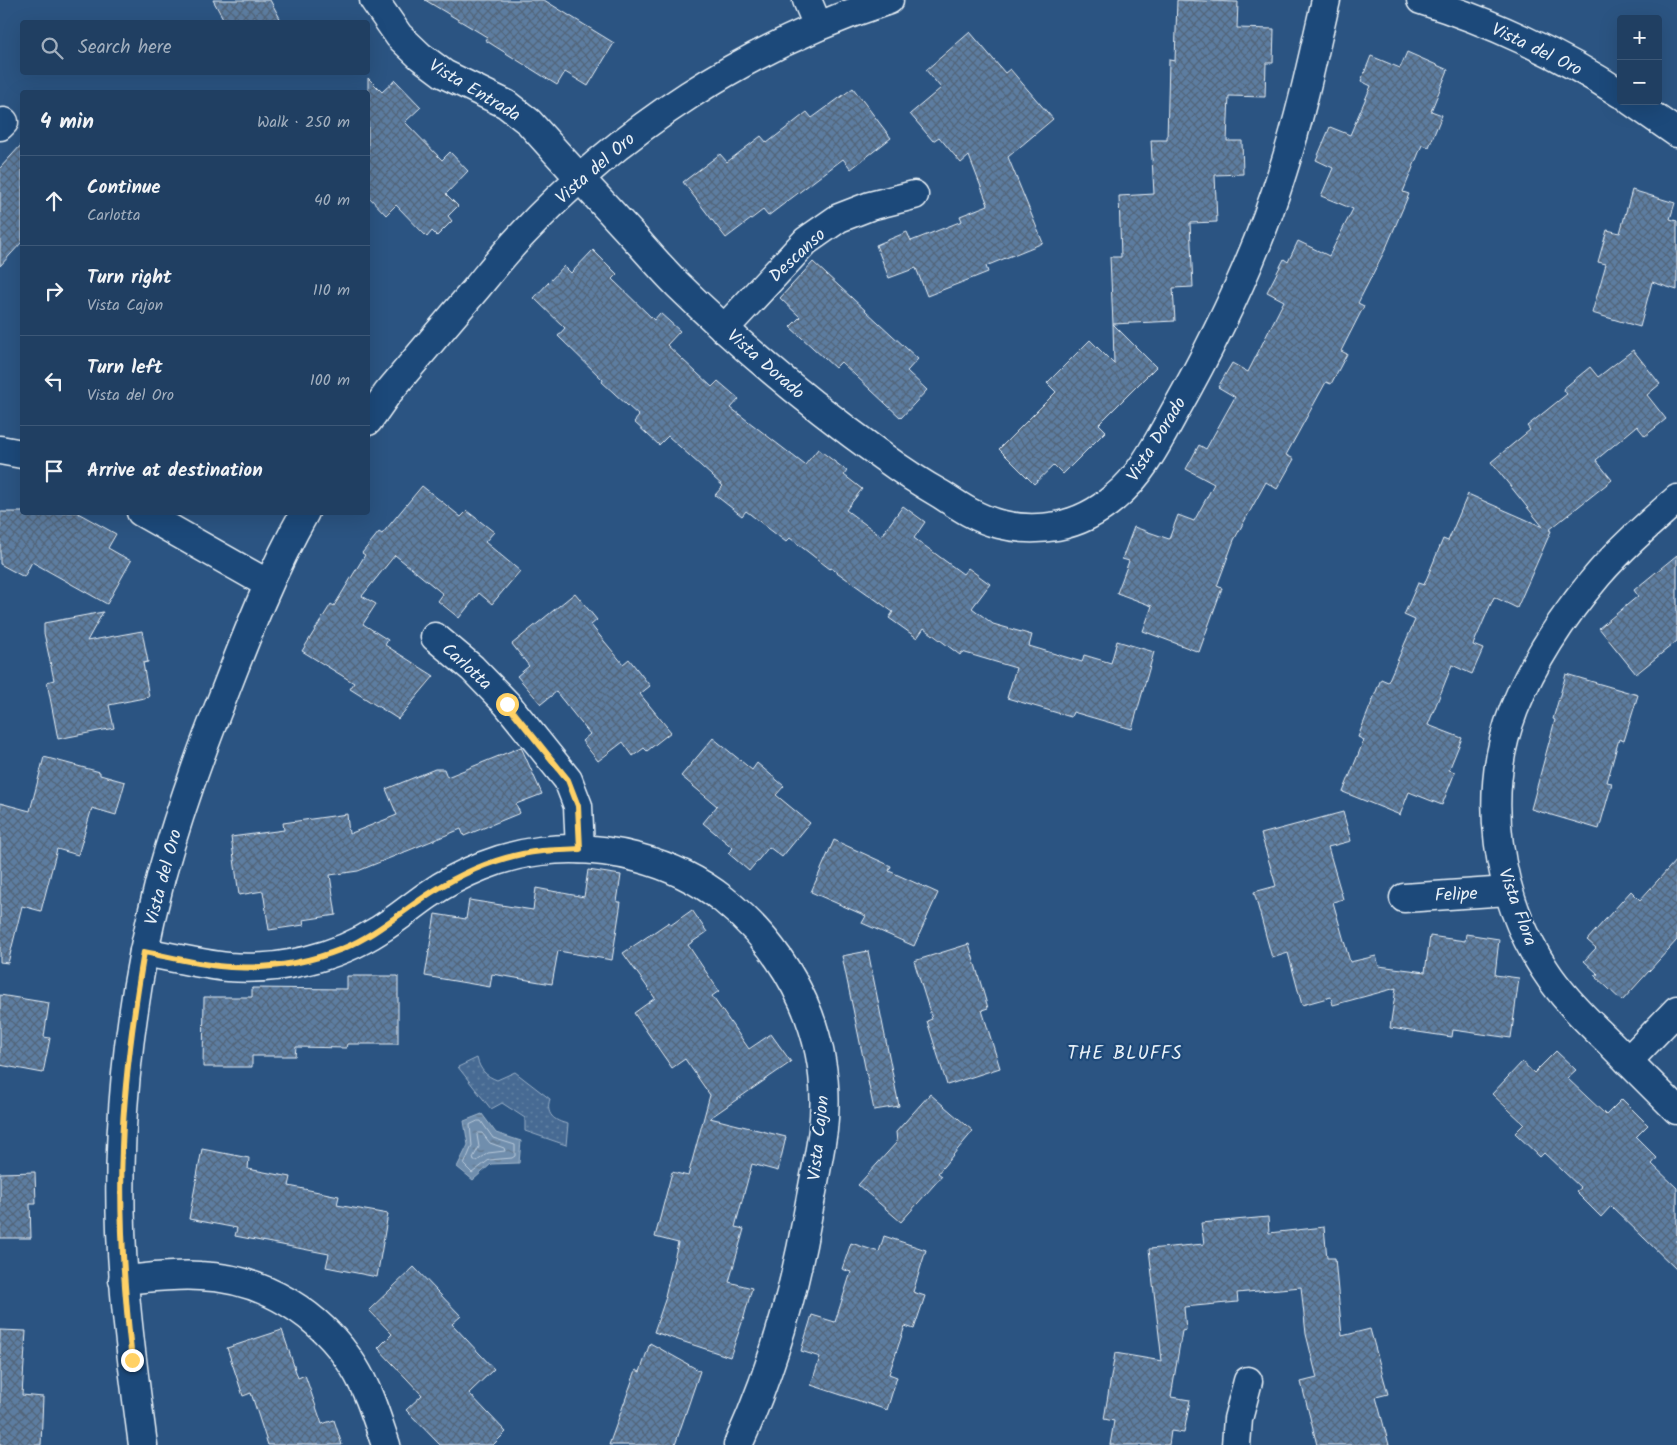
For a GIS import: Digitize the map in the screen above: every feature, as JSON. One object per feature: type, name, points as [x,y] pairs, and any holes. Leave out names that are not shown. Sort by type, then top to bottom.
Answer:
[{"type":"street","name":"Vista Entrada","points":[[374,0],[399,36],[420,56],[444,74],[506,104],[529,122],[580,178]]},
{"type":"street","points":[[807,0],[818,26]]},
{"type":"street","name":"Vista del Oro","points":[[370,418],[387,394],[518,239],[580,178],[654,118],[733,68],[818,26],[889,0]]},
{"type":"street","name":"Vista Dorado","points":[[580,178],[676,282],[724,328],[785,382],[838,425],[899,469],[975,516],[1001,525],[1029,528],[1056,526],[1095,512],[1117,496],[1140,471],[1200,367],[1231,304],[1283,172],[1305,95],[1326,0]]},
{"type":"street","name":"Vista del Oro","points":[[1421,0],[1450,9],[1525,40],[1617,91]]},
{"type":"street","points":[[1637,105],[1677,133]]},
{"type":"street","name":"Descanso","points":[[724,328],[806,241],[839,218],[870,206],[914,195]]},
{"type":"street","points":[[0,450],[20,454]]},
{"type":"street","name":"Vista Flora","points":[[1677,499],[1638,533],[1598,575],[1569,613],[1532,669],[1514,711],[1502,755],[1496,800],[1498,846],[1508,891],[1523,932],[1545,971],[1572,1005],[1677,1110]]},
{"type":"street","points":[[146,515],[268,584]]},
{"type":"street","name":"Vista del Oro","points":[[143,1445],[124,1280],[121,1206],[125,1092],[133,1018],[144,952],[161,878],[182,806],[208,734],[268,584],[303,515]]},
{"type":"street","name":"Carlotta","points":[[434,637],[472,668],[507,704],[568,780],[578,806],[580,849]]},
{"type":"street","name":"Vista Cajon","points":[[144,952],[230,967],[266,967],[305,961],[342,949],[378,931],[431,892],[466,873],[502,859],[540,851],[580,849],[644,859],[680,874],[714,893],[744,917],[770,946],[792,978],[808,1014],[819,1051],[824,1090],[823,1129],[800,1262],[774,1354],[758,1399],[738,1445]]},
{"type":"street","name":"Felipe","points":[[1404,898],[1508,891]]},
{"type":"street","points":[[1628,1061],[1677,1010]]},
{"type":"street","points":[[124,1280],[200,1276],[239,1281],[285,1300],[310,1316],[338,1344],[350,1360],[369,1395],[386,1445]]},
{"type":"street","points":[[1236,1445],[1238,1419],[1248,1381]]},
{"type":"shaded area","points":[[477,1058],[484,1072],[490,1077],[497,1080],[515,1072],[550,1099],[549,1109],[552,1116],[568,1124],[566,1145],[525,1131],[525,1118],[502,1103],[491,1109],[458,1067]]},
{"type":"water","points":[[482,1114],[496,1133],[521,1141],[519,1163],[491,1164],[473,1180],[457,1167],[468,1145],[464,1121]]},
{"type":"building","points":[[213,0],[270,0],[281,20],[224,20]]},
{"type":"building","points":[[425,0],[544,0],[614,43],[588,86],[565,72],[557,85],[485,40],[487,37]]},
{"type":"building","points":[[1177,0],[1238,2],[1237,28],[1274,29],[1273,63],[1266,63],[1265,97],[1229,96],[1227,141],[1242,141],[1243,174],[1215,175],[1217,222],[1190,223],[1193,287],[1173,288],[1175,321],[1113,324],[1110,257],[1121,257],[1119,196],[1154,194],[1151,140],[1167,140],[1169,60],[1175,61]]},
{"type":"building","points":[[970,32],[1005,73],[1010,69],[1053,119],[1008,157],[1043,243],[986,266],[988,272],[927,296],[916,268],[889,278],[876,245],[907,232],[911,241],[962,221],[960,216],[988,205],[969,156],[961,163],[939,137],[933,141],[910,114],[941,88],[926,70]]},
{"type":"building","points":[[1407,52],[1448,70],[1431,111],[1442,115],[1429,147],[1422,145],[1403,192],[1409,194],[1386,248],[1358,303],[1364,306],[1341,351],[1347,354],[1331,384],[1326,382],[1286,455],[1294,459],[1277,489],[1266,482],[1234,540],[1217,586],[1222,588],[1199,652],[1143,631],[1152,606],[1117,593],[1129,561],[1122,559],[1134,527],[1169,539],[1178,515],[1194,521],[1214,484],[1186,469],[1199,445],[1206,449],[1235,397],[1218,387],[1232,363],[1248,372],[1284,301],[1267,292],[1284,259],[1288,262],[1298,241],[1329,256],[1353,209],[1321,196],[1333,168],[1316,160],[1330,127],[1350,135],[1371,86],[1361,81],[1371,56],[1400,68]]},
{"type":"building","points":[[368,78],[382,92],[395,80],[421,107],[405,122],[442,160],[450,152],[468,171],[446,194],[458,206],[448,216],[452,221],[437,236],[432,231],[427,237],[396,205],[386,215],[370,198],[370,90],[368,90]]},
{"type":"building","points":[[853,88],[891,138],[851,169],[843,159],[768,216],[763,210],[726,238],[683,182],[720,154],[727,162],[761,136],[767,143],[807,112],[812,118]]},
{"type":"building","points":[[20,146],[20,244],[0,266],[0,168]]},
{"type":"building","points":[[1632,190],[1675,203],[1670,219],[1677,221],[1677,290],[1652,282],[1640,327],[1592,313],[1606,264],[1598,262],[1607,230],[1620,233]]},
{"type":"building","points":[[593,250],[617,274],[612,279],[654,320],[660,313],[680,331],[667,345],[712,387],[718,381],[739,399],[731,408],[805,465],[818,449],[847,471],[844,475],[862,489],[846,510],[881,536],[903,506],[925,522],[914,538],[963,574],[968,568],[990,584],[972,608],[993,624],[1032,635],[1029,646],[1082,662],[1084,655],[1111,663],[1117,641],[1154,652],[1132,729],[1073,712],[1071,717],[1007,698],[1016,668],[962,652],[960,655],[924,628],[917,638],[889,618],[893,612],[830,569],[790,538],[786,542],[746,511],[742,516],[715,495],[723,486],[668,436],[659,445],[634,422],[639,416],[602,382],[603,380],[558,336],[565,328],[534,298],[564,266],[571,273]]},
{"type":"building","points":[[813,262],[918,359],[907,371],[927,390],[901,418],[841,362],[835,368],[790,327],[800,317],[780,298]]},
{"type":"building","points":[[1113,324],[1156,367],[1099,424],[1106,431],[1063,474],[1054,465],[1034,484],[999,449],[1056,392],[1047,383],[1090,340],[1114,364]]},
{"type":"building","points":[[1633,350],[1660,384],[1647,395],[1666,419],[1645,436],[1637,426],[1596,460],[1612,480],[1549,530],[1551,531],[1517,608],[1494,597],[1473,645],[1483,649],[1472,674],[1452,665],[1428,725],[1462,738],[1449,770],[1455,772],[1442,805],[1409,792],[1400,815],[1343,792],[1364,740],[1358,737],[1381,679],[1388,682],[1415,620],[1404,615],[1418,583],[1424,585],[1443,539],[1448,541],[1468,494],[1543,527],[1491,462],[1530,430],[1527,426],[1567,394],[1563,389],[1590,367],[1598,377]]},
{"type":"building","points":[[422,486],[461,517],[467,511],[494,532],[485,542],[520,571],[492,604],[479,593],[459,618],[438,601],[443,594],[395,555],[362,596],[376,604],[363,624],[388,640],[385,645],[434,676],[398,719],[350,689],[354,683],[302,651],[331,604],[334,606],[365,555],[362,553],[379,532],[382,534]]},
{"type":"building","points":[[0,512],[20,512],[20,515],[81,515],[116,534],[108,548],[131,561],[107,604],[32,562],[24,577],[0,564]]},
{"type":"building","points":[[1677,555],[1677,641],[1636,674],[1599,628],[1638,596],[1634,590]]},
{"type":"building","points":[[575,593],[597,620],[591,625],[623,664],[629,659],[650,686],[640,694],[671,732],[647,751],[644,748],[633,756],[623,742],[598,761],[582,741],[590,734],[556,692],[541,704],[517,676],[529,666],[512,644]]},
{"type":"building","points":[[103,612],[87,641],[142,631],[148,662],[143,663],[149,697],[109,705],[114,728],[58,739],[47,682],[54,680],[44,633],[44,623]]},
{"type":"building","points":[[1566,674],[1638,695],[1624,741],[1619,739],[1607,782],[1612,783],[1599,829],[1531,809]]},
{"type":"building","points":[[713,738],[752,770],[757,763],[784,786],[776,795],[810,823],[782,857],[769,847],[749,871],[728,853],[733,848],[703,823],[717,806],[681,776]]},
{"type":"building","points":[[521,747],[542,794],[516,804],[520,813],[464,836],[461,829],[358,871],[330,875],[336,915],[303,920],[304,925],[269,930],[263,891],[239,895],[231,837],[284,830],[283,823],[347,814],[349,834],[397,815],[386,789],[435,769],[444,769],[447,777]]},
{"type":"building","points":[[44,757],[100,772],[100,775],[125,782],[116,815],[92,808],[78,855],[57,849],[41,911],[22,906],[8,963],[0,962],[0,803],[30,811]]},
{"type":"building","points":[[1343,812],[1351,841],[1328,847],[1343,899],[1333,902],[1350,962],[1376,956],[1379,966],[1425,972],[1430,936],[1465,941],[1466,934],[1499,939],[1495,975],[1519,978],[1511,1038],[1453,1030],[1452,1037],[1390,1028],[1396,988],[1333,1005],[1331,997],[1302,1005],[1288,953],[1272,958],[1254,892],[1276,886],[1261,834]]},
{"type":"building","points":[[834,840],[891,866],[889,871],[938,893],[914,946],[862,923],[866,916],[811,892]]},
{"type":"building","points":[[1677,859],[1677,940],[1622,1001],[1595,976],[1598,974],[1584,961],[1596,948],[1587,940],[1631,891],[1640,900]]},
{"type":"building","points":[[588,870],[621,875],[617,902],[621,902],[612,960],[558,951],[552,984],[492,974],[490,987],[425,976],[435,914],[466,919],[469,900],[533,910],[536,888],[584,897]]},
{"type":"building","points":[[692,910],[707,932],[688,945],[719,991],[712,996],[749,1049],[771,1034],[791,1062],[710,1118],[786,1137],[778,1171],[752,1164],[735,1227],[744,1229],[729,1282],[752,1288],[730,1357],[654,1332],[666,1297],[678,1243],[655,1237],[672,1172],[688,1176],[710,1095],[685,1059],[672,1068],[634,1013],[655,998],[623,953],[669,922],[671,925]]},
{"type":"building","points":[[969,944],[988,1008],[982,1010],[1000,1068],[947,1085],[927,1021],[932,1019],[914,961]]},
{"type":"building","points":[[868,951],[899,1106],[874,1110],[842,956]]},
{"type":"building","points":[[347,976],[398,976],[398,1044],[347,1044],[346,1048],[296,1047],[295,1056],[252,1056],[252,1067],[203,1067],[204,997],[252,997],[252,988],[347,989]]},
{"type":"building","points":[[0,995],[49,1003],[44,1037],[50,1038],[43,1073],[0,1065]]},
{"type":"building","points":[[1556,1051],[1576,1070],[1567,1078],[1606,1115],[1622,1099],[1648,1125],[1636,1137],[1657,1158],[1652,1164],[1677,1188],[1677,1270],[1611,1206],[1601,1217],[1576,1192],[1581,1188],[1544,1153],[1540,1157],[1515,1133],[1524,1124],[1492,1094],[1522,1062],[1534,1073]]},
{"type":"building","points":[[930,1094],[973,1131],[938,1173],[942,1176],[901,1222],[858,1185],[897,1142],[896,1132]]},
{"type":"building","points":[[202,1149],[249,1158],[248,1169],[291,1177],[289,1186],[339,1196],[337,1205],[388,1214],[377,1277],[326,1267],[329,1254],[235,1236],[237,1228],[189,1219]]},
{"type":"building","points":[[35,1172],[36,1204],[30,1204],[31,1238],[0,1238],[0,1173]]},
{"type":"building","points":[[1268,1217],[1269,1233],[1324,1227],[1327,1258],[1335,1258],[1342,1336],[1370,1329],[1388,1394],[1376,1397],[1389,1445],[1317,1445],[1301,1382],[1317,1378],[1306,1334],[1301,1287],[1237,1293],[1238,1302],[1184,1307],[1186,1330],[1182,1331],[1171,1397],[1190,1400],[1184,1433],[1171,1431],[1169,1445],[1110,1445],[1114,1421],[1104,1419],[1115,1353],[1162,1361],[1149,1249],[1204,1244],[1201,1223]]},
{"type":"building","points":[[884,1236],[926,1250],[913,1292],[925,1296],[914,1329],[905,1326],[889,1374],[897,1377],[887,1410],[811,1385],[820,1357],[801,1351],[812,1315],[835,1322],[851,1272],[842,1269],[851,1243],[879,1252]]},
{"type":"building","points":[[414,1267],[461,1316],[452,1324],[494,1369],[469,1393],[506,1432],[493,1445],[440,1445],[406,1410],[422,1395],[378,1348],[392,1334],[369,1310]]},
{"type":"building","points":[[0,1330],[26,1331],[22,1395],[43,1397],[41,1445],[0,1445]]},
{"type":"building","points":[[282,1330],[298,1378],[305,1375],[322,1424],[334,1420],[342,1445],[268,1445],[251,1393],[243,1396],[227,1348]]},
{"type":"building","points":[[650,1343],[700,1371],[675,1445],[609,1445],[636,1370],[640,1372]]},
{"type":"district","name":"THE BLUFFS","points":[[1125,1052]]},
{"type":"route","points":[[132,1360],[124,1280],[121,1215],[122,1148],[126,1082],[133,1018],[144,952],[230,967],[266,967],[305,961],[342,949],[378,931],[431,892],[466,873],[502,859],[540,851],[580,849],[578,806],[568,780],[507,704]]}]
